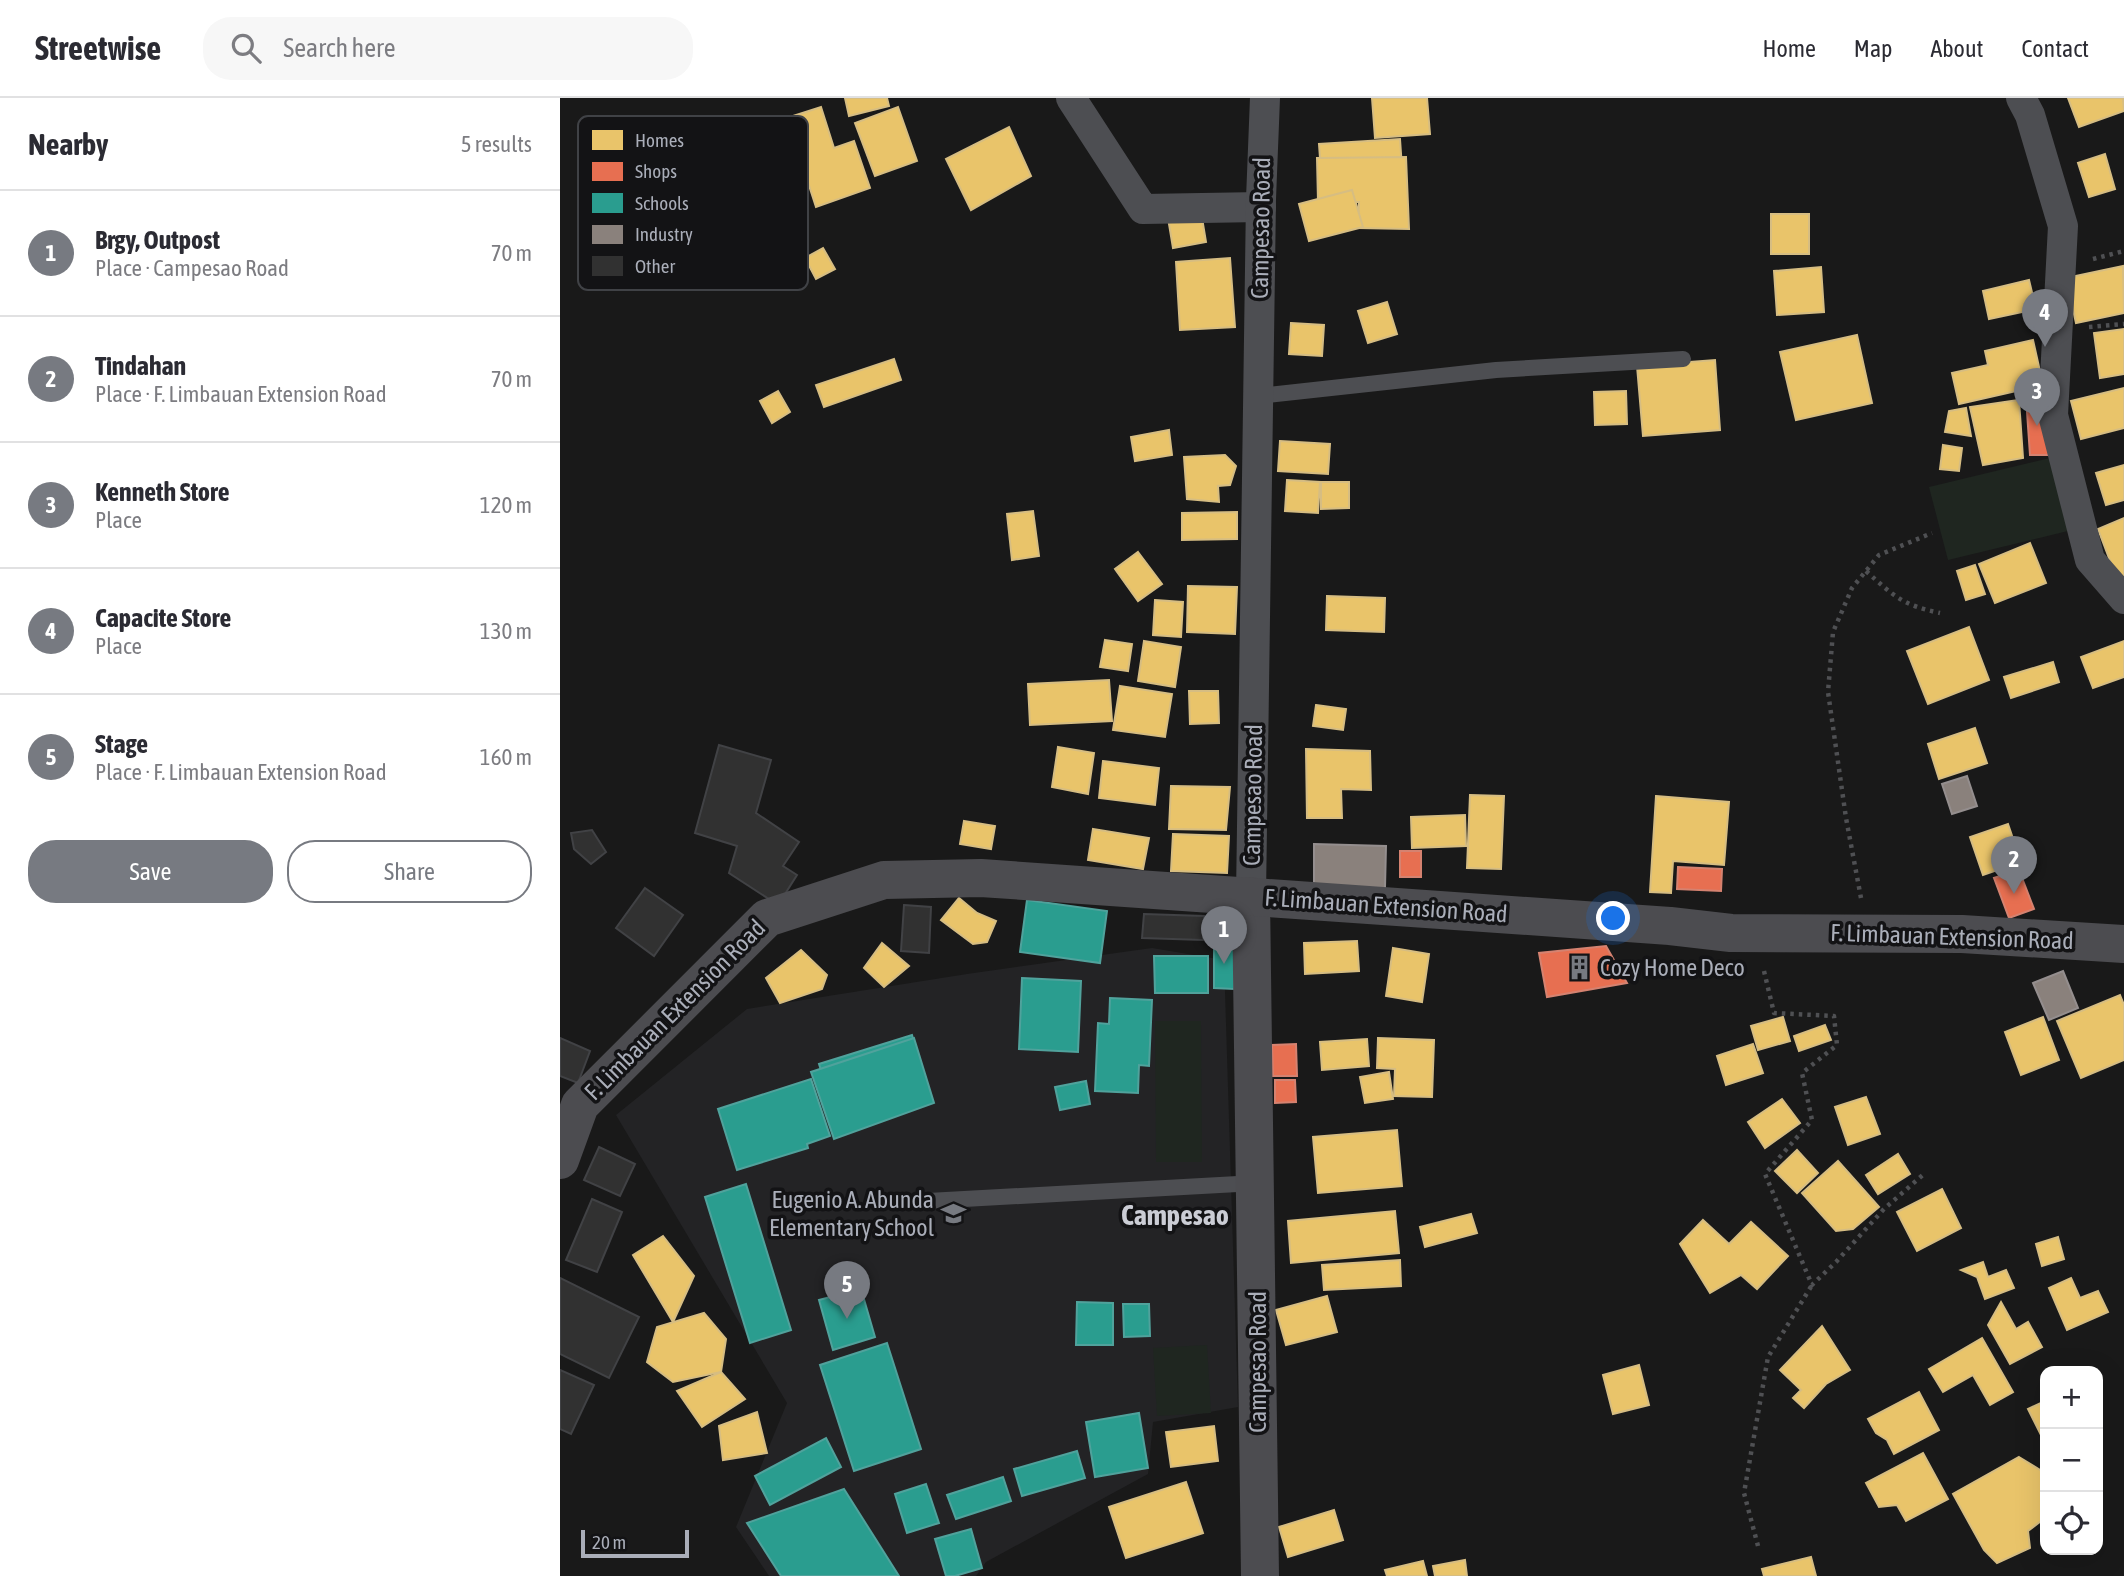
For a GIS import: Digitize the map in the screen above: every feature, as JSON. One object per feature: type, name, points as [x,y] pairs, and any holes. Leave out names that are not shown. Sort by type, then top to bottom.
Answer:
[{"type":"street","points":[[1071,98],[1143,209],[1261,207]]},
{"type":"street","name":"Campesao Road","points":[[1260,1576],[1251,896],[1265,98]]},
{"type":"street","points":[[2021,98],[2030,115],[2063,226],[2053,415],[2090,560],[2124,599]]},
{"type":"street","name":"F. Limbauan Extension Road","points":[[560,1160],[580,1105],[766,918],[884,880],[981,878],[1657,925],[1731,933],[1962,934],[2124,944]]},
{"type":"lane","points":[[1258,396],[1496,370],[1683,359]]},
{"type":"lane","points":[[928,1201],[1256,1183]]},
{"type":"path","points":[[1867,933],[1846,818],[1828,692],[1833,632],[1852,588],[1879,555],[1932,533]]},
{"type":"path","points":[[1866,571],[1892,595],[1914,607],[1940,613]]},
{"type":"path","points":[[1754,933],[1774,1013],[1834,1016],[1837,1045],[1802,1073],[1812,1120],[1765,1174],[1812,1284]]},
{"type":"path","points":[[1758,1546],[1744,1493],[1768,1357],[1812,1284],[1884,1209],[1925,1173]]},
{"type":"shaded area","points":[[2050,458],[2068,531],[1948,560],[1929,487]]},
{"type":"shaded area","name":"Eugenio A. Abunda Elementary School","points":[[1152,948],[1224,960],[1238,1407],[1153,1422],[1148,1474],[986,1562],[976,1576],[769,1576],[736,1527],[787,1403],[616,1115],[747,1009]]},
{"type":"shaded area","points":[[1155,1021],[1201,1021],[1202,1162],[1156,1162]]},
{"type":"shaded area","points":[[1207,1345],[1211,1413],[1157,1416],[1153,1348]]},
{"type":"building: Homes","points":[[845,98],[887,98],[889,106],[849,116]]},
{"type":"building: Homes","points":[[1372,98],[1427,98],[1430,134],[1375,138]]},
{"type":"building: Homes","points":[[2068,98],[2123,98],[2124,111],[2079,127]]},
{"type":"building: Homes","points":[[821,107],[834,148],[854,141],[870,188],[816,207],[808,182],[808,116],[793,116]]},
{"type":"building: Homes","points":[[898,107],[917,161],[875,176],[855,123]]},
{"type":"building: Homes","points":[[1009,127],[1031,176],[971,210],[946,159]]},
{"type":"building: Homes","points":[[1400,139],[1403,183],[1322,187],[1319,144]]},
{"type":"building: Homes","points":[[2105,154],[2115,189],[2089,197],[2078,163]]},
{"type":"building: Homes","points":[[1406,157],[1409,229],[1358,228],[1359,202],[1318,201],[1317,158]]},
{"type":"building: Homes","points":[[1352,190],[1363,227],[1309,241],[1299,204]]},
{"type":"building: Homes","points":[[1201,212],[1206,242],[1173,248],[1168,218]]},
{"type":"building: Homes","points":[[1771,214],[1809,214],[1809,254],[1771,254]]},
{"type":"building: Homes","points":[[823,248],[835,269],[816,279],[808,264],[808,256]]},
{"type":"building: Homes","points":[[1230,258],[1235,327],[1180,330],[1176,262]]},
{"type":"building: Homes","points":[[2123,266],[2124,313],[2076,323],[2066,278]]},
{"type":"building: Homes","points":[[1821,267],[1824,312],[1777,315],[1774,271]]},
{"type":"building: Homes","points":[[2029,280],[2036,309],[1989,319],[1983,291]]},
{"type":"building: Homes","points":[[1387,302],[1397,334],[1368,343],[1358,311]]},
{"type":"building: Homes","points":[[1291,323],[1324,325],[1322,356],[1289,354]]},
{"type":"building: Homes","points":[[2124,329],[2124,374],[2100,378],[2094,333]]},
{"type":"building: Homes","points":[[1857,335],[1872,403],[1796,420],[1780,352]]},
{"type":"building: Homes","points":[[2033,340],[2043,385],[1959,404],[1952,373],[1988,365],[1985,351]]},
{"type":"building: Homes","points":[[894,359],[901,380],[824,407],[816,385]]},
{"type":"building: Homes","points":[[1715,360],[1720,430],[1643,436],[1637,366]]},
{"type":"building: Homes","points":[[2124,388],[2124,428],[2081,439],[2071,401]]},
{"type":"building: Homes","points":[[778,391],[790,412],[772,423],[760,401]]},
{"type":"building: Homes","points":[[1626,391],[1627,424],[1595,425],[1594,392]]},
{"type":"building: Homes","points":[[2019,400],[2023,458],[1983,465],[1970,407]]},
{"type":"building: Homes","points":[[1966,408],[1971,436],[1945,432],[1949,411]]},
{"type":"building: Homes","points":[[1169,430],[1172,455],[1135,461],[1131,437]]},
{"type":"building: Homes","points":[[1280,441],[1330,444],[1328,474],[1278,471]]},
{"type":"building: Homes","points":[[1943,445],[1962,448],[1959,471],[1940,469]]},
{"type":"building: Homes","points":[[1225,455],[1236,466],[1230,485],[1218,486],[1219,502],[1187,499],[1184,457]]},
{"type":"building: Homes","points":[[2124,465],[2124,500],[2106,505],[2096,473]]},
{"type":"building: Homes","points":[[1287,480],[1320,482],[1318,513],[1285,511]]},
{"type":"building: Homes","points":[[1321,482],[1349,482],[1349,508],[1321,509]]},
{"type":"building: Homes","points":[[1033,511],[1039,556],[1012,560],[1007,514]]},
{"type":"building: Homes","points":[[1237,512],[1237,539],[1182,540],[1182,513]]},
{"type":"building: Homes","points":[[2124,518],[2124,585],[2120,587],[2098,529]]},
{"type":"building: Homes","points":[[2030,543],[2046,583],[1995,603],[1979,564]]},
{"type":"building: Homes","points":[[1138,552],[1162,584],[1138,601],[1115,569]]},
{"type":"building: Homes","points":[[1975,565],[1985,594],[1966,600],[1957,571]]},
{"type":"building: Homes","points":[[1188,586],[1237,587],[1235,634],[1187,632]]},
{"type":"building: Homes","points":[[1327,596],[1385,598],[1384,632],[1326,630]]},
{"type":"building: Homes","points":[[1155,600],[1183,602],[1181,637],[1153,635]]},
{"type":"building: Homes","points":[[1969,627],[1989,680],[1928,704],[1907,651]]},
{"type":"building: Homes","points":[[1105,640],[1132,644],[1128,671],[1100,667]]},
{"type":"building: Homes","points":[[1144,641],[1181,647],[1175,687],[1138,681]]},
{"type":"building: Homes","points":[[2124,641],[2124,677],[2093,688],[2081,657]]},
{"type":"building: Homes","points":[[2053,662],[2059,682],[2011,698],[2004,677]]},
{"type":"building: Homes","points":[[1109,680],[1112,721],[1030,725],[1028,684]]},
{"type":"building: Homes","points":[[1120,686],[1172,694],[1165,737],[1113,730]]},
{"type":"building: Homes","points":[[1189,691],[1218,691],[1219,723],[1190,724]]},
{"type":"building: Homes","points":[[1316,705],[1346,709],[1343,730],[1313,726]]},
{"type":"building: Homes","points":[[1975,728],[1987,763],[1939,779],[1928,744]]},
{"type":"building: Homes","points":[[1058,747],[1094,753],[1088,794],[1052,787]]},
{"type":"building: Homes","points":[[1306,749],[1370,751],[1371,790],[1341,789],[1342,818],[1307,818]]},
{"type":"building: Homes","points":[[1103,761],[1159,768],[1155,805],[1099,798]]},
{"type":"building: Homes","points":[[1171,786],[1230,787],[1226,830],[1169,829]]},
{"type":"building: Homes","points":[[1470,795],[1504,796],[1501,869],[1467,868]]},
{"type":"building: Homes","points":[[1656,796],[1729,802],[1724,865],[1673,861],[1671,893],[1650,892]]},
{"type":"building: Homes","points":[[1465,815],[1466,846],[1412,848],[1411,817]]},
{"type":"building: Homes","points":[[964,821],[995,826],[991,849],[960,844]]},
{"type":"building: Homes","points":[[2008,824],[2021,862],[1983,875],[1970,837]]},
{"type":"building: Homes","points":[[1093,829],[1149,838],[1143,869],[1088,860]]},
{"type":"building: Homes","points":[[1173,834],[1229,836],[1227,873],[1171,871]]},
{"type":"building: Homes","points":[[959,898],[977,913],[996,921],[987,942],[973,944],[941,920]]},
{"type":"building: Homes","points":[[1357,941],[1359,971],[1305,974],[1304,943]]},
{"type":"building: Homes","points":[[882,943],[909,966],[884,987],[864,968]]},
{"type":"building: Homes","points":[[1393,948],[1429,954],[1422,1002],[1386,996]]},
{"type":"building: Homes","points":[[801,950],[827,975],[822,989],[780,1003],[766,978]]},
{"type":"building: Homes","points":[[2120,995],[2124,1005],[2124,1060],[2081,1078],[2057,1021]]},
{"type":"building: Homes","points":[[1783,1017],[1790,1041],[1758,1050],[1751,1026]]},
{"type":"building: Homes","points":[[2043,1017],[2059,1060],[2021,1075],[2005,1032]]},
{"type":"building: Homes","points":[[1825,1025],[1831,1040],[1799,1051],[1794,1036]]},
{"type":"building: Homes","points":[[1378,1038],[1434,1040],[1432,1097],[1394,1096],[1395,1069],[1377,1068]]},
{"type":"building: Homes","points":[[1367,1039],[1369,1066],[1322,1070],[1320,1042]]},
{"type":"building: Homes","points":[[1753,1044],[1763,1073],[1726,1085],[1717,1056]]},
{"type":"building: Homes","points":[[1389,1072],[1393,1099],[1365,1103],[1360,1077]]},
{"type":"building: Homes","points":[[1866,1097],[1880,1134],[1848,1145],[1835,1107]]},
{"type":"building: Homes","points":[[1782,1099],[1800,1123],[1765,1148],[1748,1122]]},
{"type":"building: Homes","points":[[1397,1130],[1402,1186],[1318,1193],[1313,1137]]},
{"type":"building: Homes","points":[[1797,1150],[1818,1173],[1797,1193],[1775,1171]]},
{"type":"building: Homes","points":[[1898,1154],[1910,1174],[1878,1194],[1866,1175]]},
{"type":"building: Homes","points":[[1838,1161],[1879,1207],[1853,1229],[1836,1231],[1802,1193]]},
{"type":"building: Homes","points":[[1942,1189],[1961,1228],[1917,1251],[1897,1212]]},
{"type":"building: Homes","points":[[1395,1211],[1399,1253],[1291,1263],[1288,1221]]},
{"type":"building: Homes","points":[[1471,1214],[1477,1233],[1425,1247],[1420,1227]]},
{"type":"building: Homes","points":[[1703,1220],[1729,1244],[1751,1222],[1788,1256],[1757,1289],[1741,1275],[1710,1293],[1680,1244]]},
{"type":"building: Homes","points":[[663,1236],[694,1276],[673,1322],[633,1255]]},
{"type":"building: Homes","points":[[2058,1237],[2064,1259],[2042,1266],[2036,1244]]},
{"type":"building: Homes","points":[[1400,1260],[1401,1286],[1324,1290],[1322,1265]]},
{"type":"building: Homes","points":[[1983,1262],[1988,1277],[2006,1270],[2014,1288],[1985,1299],[1977,1277],[1961,1270]]},
{"type":"building: Homes","points":[[2071,1278],[2080,1298],[2098,1291],[2108,1312],[2067,1330],[2049,1288]]},
{"type":"building: Homes","points":[[1327,1296],[1337,1332],[1286,1345],[1276,1310]]},
{"type":"building: Homes","points":[[2001,1302],[2016,1329],[2028,1322],[2042,1347],[2010,1364],[1988,1325]]},
{"type":"building: Homes","points":[[704,1313],[726,1339],[721,1372],[673,1382],[647,1362],[657,1327]]},
{"type":"building: Homes","points":[[1822,1326],[1850,1370],[1826,1384],[1804,1408],[1793,1398],[1801,1390],[1780,1370]]},
{"type":"building: Homes","points":[[1982,1338],[2013,1392],[1990,1405],[1973,1375],[1943,1392],[1929,1369]]},
{"type":"building: Homes","points":[[1639,1365],[1649,1405],[1613,1414],[1603,1375]]},
{"type":"building: Homes","points":[[721,1372],[745,1399],[702,1427],[677,1391]]},
{"type":"building: Homes","points":[[1919,1392],[1939,1430],[1894,1454],[1887,1440],[1876,1433],[1868,1419]]},
{"type":"building: Homes","points":[[2040,1403],[2040,1433],[2028,1409]]},
{"type":"building: Homes","points":[[757,1412],[767,1453],[723,1460],[719,1426]]},
{"type":"building: Homes","points":[[1214,1426],[1218,1461],[1171,1467],[1166,1432]]},
{"type":"building: Homes","points":[[1923,1453],[1948,1499],[1906,1521],[1897,1505],[1879,1507],[1866,1483]]},
{"type":"building: Homes","points":[[2019,1457],[2040,1470],[2040,1522],[2028,1531],[2030,1548],[1997,1563],[1984,1550],[1953,1494]]},
{"type":"building: Homes","points":[[1186,1482],[1203,1533],[1126,1558],[1109,1507]]},
{"type":"building: Homes","points":[[1334,1510],[1343,1540],[1288,1557],[1279,1527]]},
{"type":"building: Homes","points":[[1811,1557],[1816,1576],[1764,1576],[1762,1569]]},
{"type":"building: Homes","points":[[1465,1560],[1467,1576],[1435,1576],[1433,1566]]},
{"type":"building: Homes","points":[[1423,1561],[1427,1576],[1387,1576],[1385,1570]]},
{"type":"building: Shops","points":[[2044,388],[2049,455],[2030,455],[2026,397]]},
{"type":"building: Shops","points":[[1400,851],[1421,851],[1421,877],[1400,877]]},
{"type":"building: Shops","points":[[1678,867],[1722,869],[1721,891],[1677,889]]},
{"type":"building: Shops","points":[[2019,870],[2034,909],[2009,918],[1994,878]]},
{"type":"building: Shops","points":[[1209,918],[1229,918],[1229,939],[1208,938]]},
{"type":"building: Shops","name":"Cozy Home Deco","points":[[1606,946],[1627,983],[1547,997],[1539,953]]},
{"type":"building: Shops","points":[[1296,1044],[1297,1076],[1273,1076],[1272,1045]]},
{"type":"building: Shops","points":[[1275,1080],[1295,1080],[1296,1102],[1275,1103]]},
{"type":"building: Schools","points":[[1027,900],[1107,911],[1100,963],[1020,952]]},
{"type":"building: Schools","points":[[1214,940],[1234,941],[1234,989],[1214,988]]},
{"type":"building: Schools","points":[[1154,956],[1208,956],[1208,993],[1155,993]]},
{"type":"building: Schools","points":[[1022,978],[1081,981],[1078,1052],[1019,1049]]},
{"type":"building: Schools","points":[[1110,998],[1152,1000],[1149,1066],[1139,1065],[1138,1093],[1095,1091],[1098,1023],[1109,1024]]},
{"type":"building: Schools","points":[[912,1035],[929,1092],[837,1121],[819,1064]]},
{"type":"building: Schools","points":[[914,1038],[934,1103],[834,1139],[811,1072]]},
{"type":"building: Schools","points":[[811,1079],[830,1136],[807,1144],[808,1148],[737,1170],[718,1109]]},
{"type":"building: Schools","points":[[1086,1081],[1090,1104],[1060,1110],[1055,1087]]},
{"type":"building: Schools","points":[[746,1184],[791,1330],[750,1343],[705,1197]]},
{"type":"building: Schools","points":[[861,1289],[875,1337],[833,1350],[819,1300]]},
{"type":"building: Schools","points":[[1077,1302],[1113,1303],[1113,1345],[1076,1345]]},
{"type":"building: Schools","points":[[1123,1304],[1149,1304],[1150,1336],[1124,1337]]},
{"type":"building: Schools","points":[[887,1343],[921,1449],[854,1471],[820,1365]]},
{"type":"building: Schools","points":[[1139,1413],[1148,1468],[1095,1477],[1086,1422]]},
{"type":"building: Schools","points":[[826,1438],[841,1467],[770,1505],[755,1476]]},
{"type":"building: Schools","points":[[1077,1451],[1085,1478],[1022,1496],[1014,1469]]},
{"type":"building: Schools","points":[[1003,1477],[1011,1501],[956,1519],[947,1495]]},
{"type":"building: Schools","points":[[926,1484],[939,1523],[907,1533],[895,1494]]},
{"type":"building: Schools","points":[[844,1489],[899,1576],[781,1576],[747,1523]]},
{"type":"building: Schools","points":[[971,1529],[982,1568],[946,1576],[935,1539]]},
{"type":"building: Industry","points":[[1967,776],[1977,806],[1952,814],[1942,784]]},
{"type":"building: Industry","points":[[1314,844],[1386,846],[1385,888],[1314,886]]},
{"type":"building: Industry","points":[[2063,971],[2078,1008],[2049,1020],[2033,983]]},
{"type":"building: Other","points":[[719,745],[771,760],[756,813],[799,842],[783,866],[797,875],[778,905],[729,873],[737,846],[695,833]]},
{"type":"building: Other","points":[[592,830],[606,852],[591,864],[574,849],[571,833]]},
{"type":"building: Other","points":[[645,888],[683,915],[654,956],[616,928]]},
{"type":"building: Other","points":[[904,905],[931,907],[929,953],[901,951]]},
{"type":"building: Other","points":[[1144,914],[1204,916],[1203,940],[1142,938]]},
{"type":"building: Other","points":[[560,1038],[590,1051],[578,1083],[560,1076]]},
{"type":"building: Other","points":[[599,1147],[635,1164],[620,1196],[584,1180]]},
{"type":"building: Other","points":[[592,1199],[622,1212],[597,1272],[566,1260]]},
{"type":"building: Other","points":[[560,1278],[639,1317],[609,1378],[560,1354]]},
{"type":"building: Other","points":[[560,1370],[594,1385],[571,1434],[560,1429]]},
{"type":"place","name":"Capacite Store","points":[[2045,347]]},
{"type":"place","name":"Kenneth Store","points":[[2037,426]]},
{"type":"place","name":"Tindahan","points":[[2014,894]]},
{"type":"place","name":"Brgy, Outpost","points":[[1224,964]]},
{"type":"place","name":"Cozy Home Deco","points":[[1580,968]]},
{"type":"place","name":"Eugenio A. Abunda Elementary School","points":[[954,1214]]},
{"type":"place","name":"Stage","points":[[847,1319]]},
{"type":"district","name":"Campesao","points":[[1175,1215]]}]
